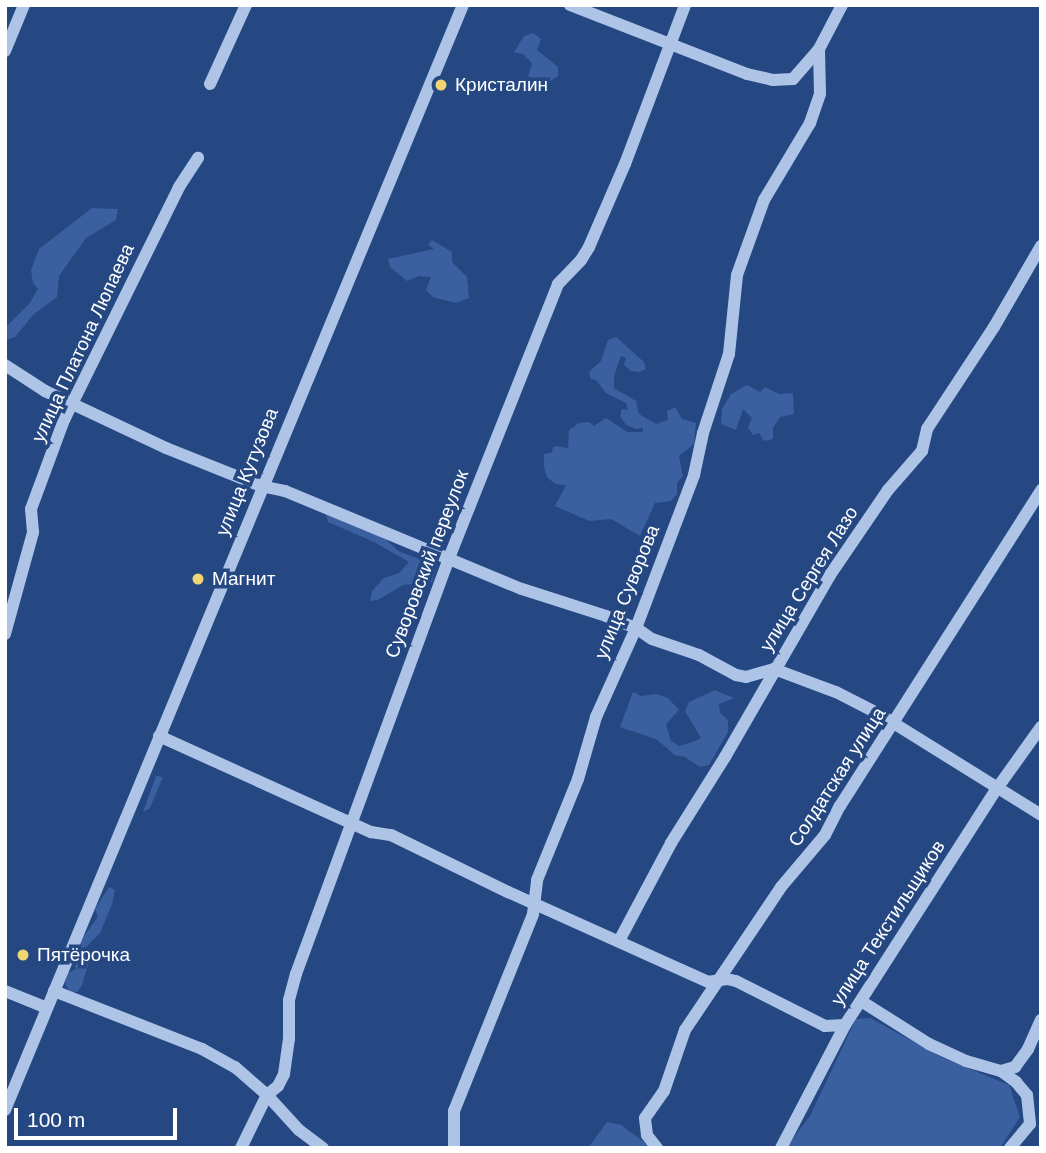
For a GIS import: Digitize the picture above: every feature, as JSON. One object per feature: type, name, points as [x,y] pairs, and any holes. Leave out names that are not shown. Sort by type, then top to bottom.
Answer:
[{"type":"street","points":[[5,51],[24,5]]},
{"type":"street","points":[[210,84],[246,5]]},
{"type":"street","name":"улица Кутузова","points":[[5,1110],[261,486],[463,5]]},
{"type":"street","points":[[570,5],[672,44]]},
{"type":"street","name":"Суворовский переулок","points":[[241,1148],[267,1095],[278,1086],[284,1074],[289,1039],[289,1000],[449,558],[558,284],[581,260],[589,247],[672,44],[673,33],[685,5]]},
{"type":"street","name":"улица Суворова","points":[[672,44],[747,74],[773,80],[793,79],[819,49],[842,5]]},
{"type":"street","name":"улица Суворова","points":[[454,1148],[454,1111],[535,904],[537,880],[578,779],[596,717],[636,628],[694,475],[703,433],[729,354],[737,275],[764,200],[810,123],[820,94],[819,49]]},
{"type":"street","name":"улица Платона Люпаева","points":[[5,634],[33,532],[32,509],[72,405],[178,187],[198,158]]},
{"type":"street","name":"улица Сергея Лазо","points":[[619,941],[671,843],[830,575],[888,490],[922,451],[927,429],[994,327],[1041,246]]},
{"type":"street","points":[[5,365],[72,405],[261,486],[285,491],[522,589],[636,628],[652,639],[699,655],[736,675],[747,677],[774,669],[836,692],[894,724],[1041,815]]},
{"type":"street","name":"Солдатская улица","points":[[657,1148],[647,1135],[645,1118],[664,1091],[685,1030],[781,887],[812,853],[948,633],[976,596],[1041,490]]},
{"type":"street","name":"улица Текстильщиков","points":[[781,1148],[845,1025],[998,787],[1041,727]]},
{"type":"street","points":[[159,736],[371,832],[391,835],[708,982],[736,981],[825,1026],[845,1025]]},
{"type":"street","points":[[5,991],[47,1007]]},
{"type":"street","points":[[54,991],[202,1049],[235,1067],[267,1095],[299,1130],[323,1148]]},
{"type":"street","points":[[861,1001],[929,1044],[966,1061],[1001,1071],[1027,1095],[1030,1124]]},
{"type":"street","points":[[1001,1071],[1015,1067],[1028,1049],[1041,1020]]},
{"type":"street","points":[[1010,1148],[1041,1109]]},
{"type":"shaded area","points":[[533,33],[541,39],[537,50],[558,67],[558,76],[540,88],[539,82],[528,76],[532,64],[523,54],[514,52],[524,36]]},
{"type":"shaded area","points":[[92,208],[118,209],[116,220],[86,238],[59,276],[57,297],[34,314],[15,337],[5,340],[5,328],[29,304],[38,289],[33,283],[31,270],[39,249]]},
{"type":"shaded area","points":[[432,240],[452,252],[452,262],[467,277],[469,298],[456,303],[433,297],[426,290],[431,277],[419,276],[407,281],[390,267],[388,259],[434,249],[428,245]]},
{"type":"shaded area","points":[[616,337],[644,362],[646,369],[631,371],[624,365],[626,358],[621,356],[614,376],[614,388],[636,401],[639,414],[656,424],[668,420],[667,411],[675,407],[682,419],[696,423],[694,444],[679,456],[683,476],[677,483],[677,494],[671,501],[655,503],[640,536],[611,519],[589,521],[555,506],[566,485],[555,484],[547,477],[544,467],[544,454],[551,453],[554,446],[568,448],[569,430],[579,423],[589,422],[594,426],[606,418],[627,432],[643,432],[643,428],[636,429],[626,425],[620,416],[622,409],[628,410],[626,403],[606,393],[596,380],[591,379],[589,372],[601,361],[608,340]]},
{"type":"shaded area","points":[[747,385],[760,392],[765,387],[779,394],[793,393],[794,414],[780,417],[773,428],[773,439],[764,441],[759,433],[753,435],[748,428],[752,418],[743,409],[736,430],[721,424],[722,409],[731,394]]},
{"type":"shaded area","points":[[326,514],[384,538],[400,552],[437,565],[432,582],[403,585],[378,600],[370,601],[372,591],[384,578],[399,573],[409,562],[374,542],[328,522]]},
{"type":"shaded area","points":[[715,690],[734,698],[719,704],[720,713],[728,720],[728,732],[709,765],[700,767],[685,757],[675,755],[656,739],[620,727],[633,692],[641,696],[656,694],[668,698],[679,710],[666,724],[671,741],[679,746],[693,742],[701,738],[685,711],[689,702]]},
{"type":"shaded area","points":[[156,776],[163,777],[150,808],[143,812]]},
{"type":"shaded area","points":[[109,887],[115,890],[112,904],[100,933],[86,947],[88,965],[82,985],[77,992],[69,991],[65,983],[68,973],[76,969],[73,958],[75,948],[98,917],[95,909]]},
{"type":"shaded area","points":[[870,1018],[943,1058],[1009,1085],[1020,1117],[1000,1148],[786,1148],[810,1116],[856,1019]]},
{"type":"shaded area","points":[[607,1122],[621,1125],[652,1148],[588,1148]]},
{"type":"place","name":"Кристалин","points":[[441,85]]},
{"type":"place","name":"Магнит","points":[[198,579]]},
{"type":"place","name":"Пятёрочка","points":[[23,955]]}]
